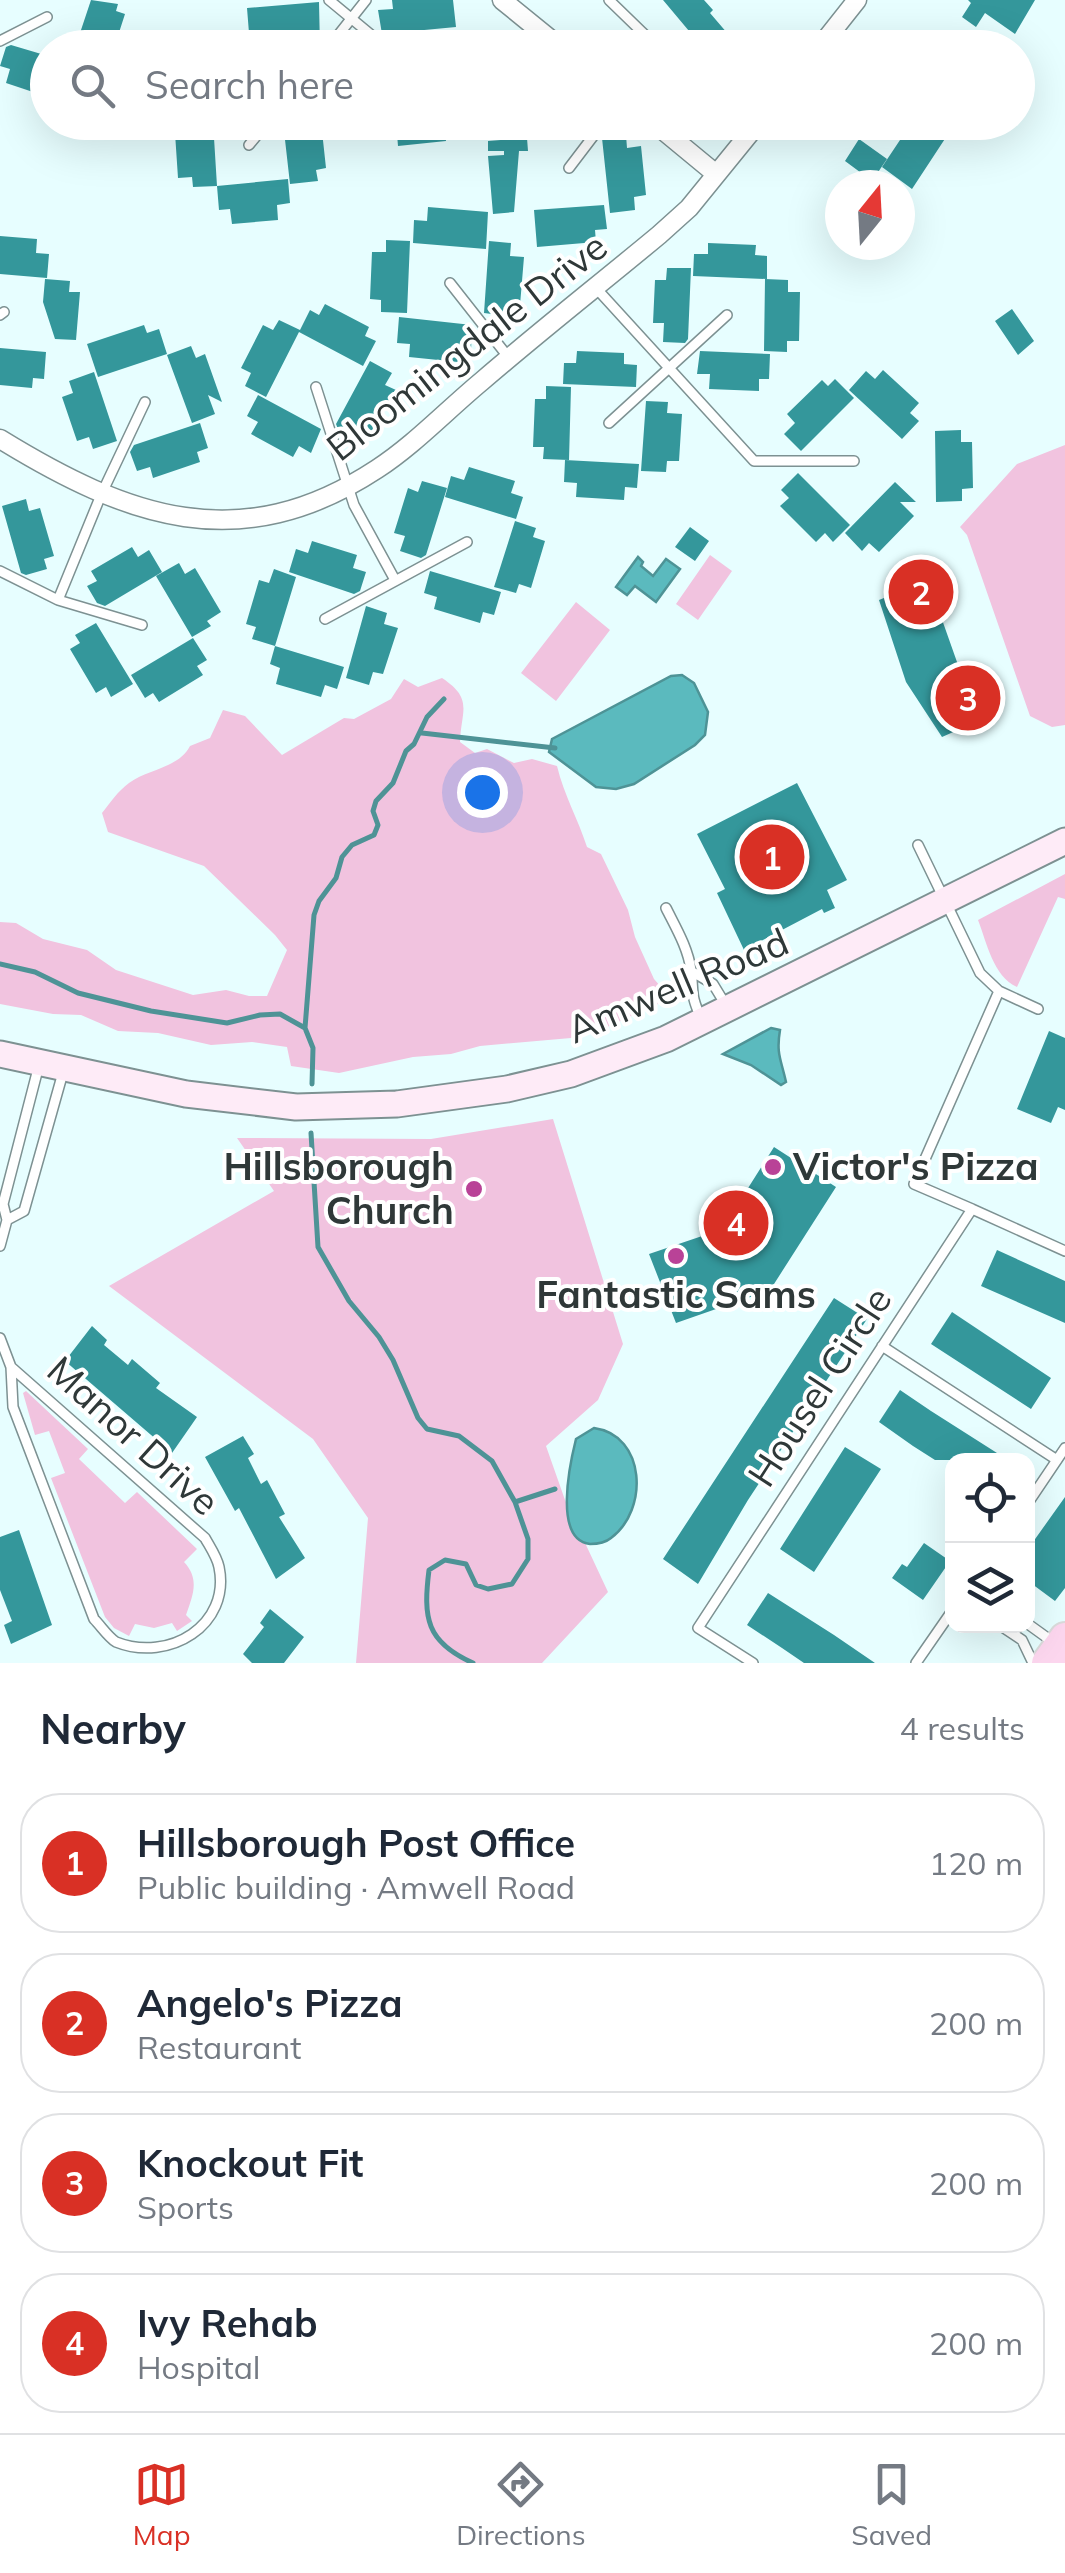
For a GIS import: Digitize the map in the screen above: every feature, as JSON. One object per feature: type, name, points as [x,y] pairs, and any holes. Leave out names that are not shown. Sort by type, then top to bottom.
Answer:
[{"type":"main road","name":"Amwell Road","points":[[0,1054],[186,1094],[246,1102],[342,1108],[507,1090],[571,1074],[703,1023],[1065,841]]},
{"type":"street","points":[[502,0],[539,30]]},
{"type":"street","points":[[834,30],[858,0]]},
{"type":"street","points":[[675,140],[716,174]]},
{"type":"street","name":"Bloomingdale Drive","points":[[0,439],[100,495],[173,516],[241,519],[308,504],[378,468],[596,288],[689,208],[743,140]]},
{"type":"lane","points":[[329,0],[366,30]]},
{"type":"lane","points":[[342,30],[366,0]]},
{"type":"lane","points":[[609,0],[640,30]]},
{"type":"lane","points":[[0,41],[47,17]]},
{"type":"lane","points":[[249,144],[252,140]]},
{"type":"lane","points":[[568,168],[590,140]]},
{"type":"lane","points":[[450,283],[509,358]]},
{"type":"lane","points":[[596,288],[754,462],[854,460]]},
{"type":"lane","points":[[609,424],[727,315]]},
{"type":"lane","points":[[316,387],[346,486],[396,580]]},
{"type":"lane","points":[[58,600],[100,495],[144,402]]},
{"type":"lane","points":[[325,619],[467,542]]},
{"type":"lane","points":[[0,571],[58,600],[142,625]]},
{"type":"lane","points":[[918,846],[973,961],[999,992],[1038,1009]]},
{"type":"lane","points":[[666,908],[683,942],[691,971],[691,996],[703,1023]]},
{"type":"lane","points":[[691,971],[714,984],[729,1010]]},
{"type":"lane","points":[[999,992],[914,1184],[1065,1251]]},
{"type":"lane","points":[[0,1246],[3,1204],[52,1064]]},
{"type":"lane","points":[[4,1227],[24,1212],[52,1064]]},
{"type":"lane","name":"Housel Circle","points":[[754,1663],[698,1628],[972,1209]]},
{"type":"lane","name":"Manor Drive","points":[[0,1338],[11,1367],[14,1407],[94,1619],[116,1642],[143,1652],[158,1654],[180,1648],[200,1636],[212,1618],[220,1594],[218,1564],[205,1538],[11,1367]]},
{"type":"lane","points":[[882,1346],[1057,1460]]},
{"type":"lane","points":[[1035,1493],[1065,1448]]},
{"type":"lane","points":[[916,1663],[945,1621]]},
{"type":"lane","points":[[1035,1630],[1059,1651]]},
{"type":"lane","points":[[1012,1633],[1022,1640],[1033,1663]]},
{"type":"shaded area","points":[[1065,445],[1065,725],[1052,727],[1030,716],[967,535],[960,527],[1017,464]]},
{"type":"shaded area","points":[[710,555],[732,571],[698,620],[676,604]]},
{"type":"shaded area","points":[[576,602],[610,630],[556,701],[521,673]]},
{"type":"shaded area","points":[[442,678],[462,699],[460,742],[475,753],[487,749],[514,763],[532,759],[557,766],[587,847],[601,854],[654,979],[668,995],[658,1004],[601,1030],[571,1038],[480,1046],[339,1073],[291,1066],[287,1047],[252,1042],[211,1045],[158,1033],[118,1031],[81,1015],[0,1004],[0,922],[16,923],[43,939],[87,950],[116,970],[193,995],[226,990],[267,996],[287,950],[275,935],[204,866],[108,832],[102,813],[129,783],[171,764],[190,746],[210,738],[223,710],[245,716],[282,755],[344,718],[354,719],[391,699],[404,679],[418,687]]},
{"type":"shaded area","points":[[1065,874],[1065,899],[1058,897],[1017,987],[996,967],[978,920]]},
{"type":"shaded area","points":[[553,1119],[623,1344],[598,1400],[546,1446],[565,1500],[608,1592],[542,1663],[356,1663],[368,1518],[313,1439],[109,1286],[274,1191],[237,1138],[431,1139]]},
{"type":"shaded area","points":[[26,1391],[88,1449],[79,1459],[125,1503],[137,1492],[197,1549],[184,1562],[194,1581],[186,1615],[192,1621],[177,1631],[172,1623],[154,1628],[135,1624],[129,1636],[114,1628],[105,1617],[51,1478],[65,1473],[49,1431],[35,1435],[23,1393]]},
{"type":"water","points":[[638,557],[643,562],[641,566],[653,576],[666,559],[680,569],[656,602],[635,586],[627,595],[616,587]]},
{"type":"water","points":[[682,675],[694,683],[708,712],[705,735],[634,784],[616,789],[596,787],[549,752],[552,739],[671,676]]},
{"type":"water","points":[[771,1028],[780,1030],[779,1051],[786,1082],[781,1085],[751,1065],[723,1054]]},
{"type":"water","points":[[594,1428],[624,1444],[632,1458],[636,1493],[623,1526],[606,1541],[590,1544],[571,1529],[567,1499],[576,1439]]},
{"type":"building","points":[[91,0],[118,4],[116,11],[125,14],[120,30],[81,30]]},
{"type":"building","points":[[392,0],[453,0],[456,27],[381,30],[378,10],[393,9]]},
{"type":"building","points":[[663,0],[704,0],[725,30],[688,30]]},
{"type":"building","points":[[968,0],[1035,0],[1017,30],[1009,30],[985,13],[976,27],[962,17],[971,3]]},
{"type":"building","points":[[319,2],[320,30],[249,30],[247,8]]},
{"type":"building","points":[[6,47],[30,51],[30,91],[6,83],[10,69],[0,66]]},
{"type":"building","points":[[175,140],[214,140],[217,186],[193,187],[192,177],[178,178]]},
{"type":"building","points":[[285,140],[323,140],[326,168],[316,170],[318,181],[290,184]]},
{"type":"building","points":[[398,140],[446,140],[446,141],[398,146]]},
{"type":"building","points":[[527,140],[528,151],[519,151],[514,212],[493,214],[488,156],[504,155],[504,151],[488,151],[488,141]]},
{"type":"building","points":[[602,140],[626,140],[627,148],[641,146],[646,195],[634,197],[635,210],[610,213]]},
{"type":"building","points":[[858,140],[887,159],[880,170],[857,170],[845,161]]},
{"type":"building","points":[[900,140],[944,140],[915,184],[915,170],[882,167]]},
{"type":"building","points":[[288,179],[290,203],[277,205],[278,220],[232,224],[230,209],[219,210],[217,186]]},
{"type":"building","points":[[604,205],[607,229],[595,230],[596,242],[537,247],[534,210]]},
{"type":"building","points":[[428,207],[488,212],[486,249],[413,243],[414,220],[427,221]]},
{"type":"building","points":[[0,236],[37,239],[36,253],[49,254],[47,278],[0,274]]},
{"type":"building","points":[[386,240],[410,241],[407,313],[381,312],[381,300],[370,299],[372,252],[386,252]]},
{"type":"building","points":[[489,241],[511,243],[510,256],[524,257],[520,305],[508,305],[507,316],[484,313]]},
{"type":"building","points":[[708,243],[756,245],[755,255],[767,256],[767,279],[693,276],[694,254],[708,254]]},
{"type":"building","points":[[667,268],[691,268],[685,343],[663,342],[664,323],[653,323],[655,280],[666,280]]},
{"type":"building","points":[[45,279],[70,281],[69,292],[80,292],[76,340],[55,339],[43,302]]},
{"type":"building","points":[[765,279],[788,280],[788,292],[800,292],[799,341],[787,341],[787,352],[764,351]]},
{"type":"building","points":[[325,304],[369,327],[365,336],[376,341],[363,366],[299,332],[266,397],[245,386],[251,373],[241,368],[263,325],[273,330],[279,320],[300,330],[310,310],[319,315]]},
{"type":"building","points":[[1012,309],[1034,341],[1018,355],[995,321]]},
{"type":"building","points":[[399,317],[472,325],[471,351],[459,350],[458,362],[409,357],[410,344],[397,343]]},
{"type":"building","points":[[144,325],[147,333],[159,329],[167,354],[98,377],[87,344]]},
{"type":"building","points":[[191,346],[196,358],[205,354],[222,402],[208,395],[215,414],[192,423],[167,355]]},
{"type":"building","points":[[0,348],[46,352],[44,379],[33,378],[32,388],[0,385]]},
{"type":"building","points":[[577,351],[624,353],[624,364],[637,365],[636,387],[563,384],[564,363],[576,363]]},
{"type":"building","points":[[700,351],[770,354],[769,379],[759,379],[759,391],[709,389],[710,374],[697,374]]},
{"type":"building","points":[[370,361],[392,373],[385,385],[396,390],[372,433],[364,429],[357,440],[336,424]]},
{"type":"building","points":[[883,370],[919,403],[910,413],[919,421],[902,439],[849,390],[866,371],[875,379]]},
{"type":"building","points":[[94,372],[117,441],[93,449],[89,437],[77,441],[62,397],[73,393],[69,381]]},
{"type":"building","points":[[835,379],[854,398],[801,451],[784,434],[795,423],[787,414],[822,380],[828,386]]},
{"type":"building","points":[[546,386],[571,387],[569,460],[543,459],[544,447],[533,447],[535,399],[546,399]]},
{"type":"building","points":[[258,395],[321,429],[311,453],[299,446],[293,457],[251,434],[258,422],[247,416]]},
{"type":"building","points":[[646,401],[668,402],[667,413],[682,414],[679,461],[667,461],[666,472],[641,471]]},
{"type":"building","points":[[200,423],[208,448],[197,452],[200,462],[153,478],[150,467],[137,471],[130,452],[134,445]]},
{"type":"building","points":[[961,430],[961,442],[972,442],[973,488],[962,489],[962,501],[936,502],[935,431]]},
{"type":"building","points":[[565,460],[639,464],[637,488],[625,487],[624,500],[576,497],[577,483],[564,482]]},
{"type":"building","points":[[469,467],[515,481],[511,493],[523,497],[516,519],[445,497],[451,476],[464,480]]},
{"type":"building","points":[[798,473],[850,525],[833,542],[825,533],[816,542],[780,506],[789,498],[781,490]]},
{"type":"building","points":[[422,481],[447,488],[426,555],[421,558],[400,551],[405,536],[394,533],[408,488],[418,492]]},
{"type":"building","points":[[895,482],[916,502],[900,502],[914,516],[879,552],[869,543],[862,551],[845,533]]},
{"type":"building","points":[[26,499],[29,511],[40,508],[54,556],[44,559],[47,569],[26,575],[21,573],[2,506]]},
{"type":"building","points":[[515,521],[536,528],[533,537],[545,541],[531,588],[519,584],[516,593],[494,587]]},
{"type":"building","points":[[690,527],[709,541],[695,561],[675,547]]},
{"type":"building","points":[[312,541],[357,555],[353,568],[366,572],[360,591],[354,594],[289,572],[296,549],[308,553]]},
{"type":"building","points":[[132,547],[138,557],[149,550],[162,572],[105,606],[97,603],[87,586],[97,581],[91,571]]},
{"type":"building","points":[[179,563],[185,574],[195,568],[221,612],[207,621],[211,626],[192,637],[156,576]]},
{"type":"building","points":[[274,569],[296,577],[275,646],[252,639],[256,627],[246,624],[259,580],[269,583]]},
{"type":"building","points":[[430,571],[501,592],[494,615],[483,612],[480,623],[434,609],[437,597],[424,593]]},
{"type":"building","points":[[928,580],[957,662],[994,714],[942,737],[906,682],[879,600]]},
{"type":"building","points":[[366,606],[387,613],[384,624],[398,628],[383,674],[373,672],[369,685],[346,678]]},
{"type":"building","points":[[96,623],[133,684],[111,697],[106,687],[96,693],[70,649],[80,643],[75,635]]},
{"type":"building","points":[[193,638],[207,660],[197,666],[203,675],[159,702],[153,693],[145,698],[131,675]]},
{"type":"building","points":[[275,646],[344,667],[337,689],[325,685],[321,697],[276,684],[280,668],[270,664]]},
{"type":"building","points":[[797,783],[847,880],[827,890],[835,908],[824,913],[822,909],[744,950],[717,893],[725,889],[697,834]]},
{"type":"building","points":[[1049,1031],[1065,1038],[1065,1110],[1058,1107],[1051,1123],[1017,1109]]},
{"type":"building","points":[[774,1147],[836,1187],[774,1284],[759,1294],[676,1323],[649,1254],[714,1232],[726,1223]]},
{"type":"building","points":[[997,1250],[1065,1281],[1065,1323],[981,1286]]},
{"type":"building","points":[[834,1298],[867,1319],[748,1500],[698,1584],[663,1559]]},
{"type":"building","points":[[952,1312],[1051,1378],[1031,1409],[931,1344]]},
{"type":"building","points":[[92,1326],[107,1340],[104,1345],[128,1365],[132,1359],[160,1383],[156,1388],[197,1417],[172,1453],[65,1361]]},
{"type":"building","points":[[900,1390],[997,1453],[945,1453],[945,1460],[935,1460],[879,1422]]},
{"type":"building","points":[[243,1436],[254,1454],[248,1458],[261,1484],[267,1480],[285,1514],[279,1517],[305,1558],[276,1579],[239,1508],[235,1511],[205,1457]]},
{"type":"building","points":[[845,1447],[881,1469],[814,1572],[780,1549]]},
{"type":"building","points":[[1065,1497],[1065,1588],[1055,1601],[1035,1586],[1035,1539]]},
{"type":"building","points":[[19,1530],[52,1625],[11,1644],[4,1625],[12,1621],[0,1590],[0,1537]]},
{"type":"building","points":[[924,1543],[945,1558],[945,1568],[923,1600],[892,1578],[902,1564],[907,1567]]},
{"type":"building","points":[[768,1593],[875,1663],[804,1663],[747,1625]]},
{"type":"building","points":[[270,1609],[304,1637],[284,1663],[252,1663],[243,1654],[264,1627],[260,1623]]},
{"type":"waterway","points":[[305,1028],[314,915],[319,901],[336,878],[342,857],[352,845],[374,835],[378,825],[373,811],[376,801],[393,783],[406,751],[414,744],[427,717],[444,699]]},
{"type":"waterway","points":[[422,733],[555,748]]},
{"type":"waterway","points":[[0,964],[35,972],[78,993],[151,1011],[227,1023],[280,1014],[305,1028],[313,1048],[312,1084]]},
{"type":"waterway","points":[[311,1133],[318,1247],[349,1301],[393,1360],[418,1418],[427,1429],[459,1436],[492,1461],[515,1502],[528,1539],[528,1559],[512,1584],[488,1589],[476,1585],[466,1564],[445,1560],[429,1570],[427,1602],[431,1627],[445,1646],[473,1663]]},
{"type":"waterway","points":[[515,1502],[555,1489]]},
{"type":"place","name":"Angelo's Pizza","points":[[921,592]]},
{"type":"place","name":"Knockout Fit","points":[[968,698]]},
{"type":"place","name":"Hillsborough Post Office","points":[[772,857]]},
{"type":"place","name":"Victor's Pizza","points":[[773,1167]]},
{"type":"place","name":"Hillsborough Church","points":[[474,1189]]},
{"type":"place","name":"Ivy Rehab","points":[[736,1223]]},
{"type":"place","name":"Fantastic Sams","points":[[676,1256]]}]
